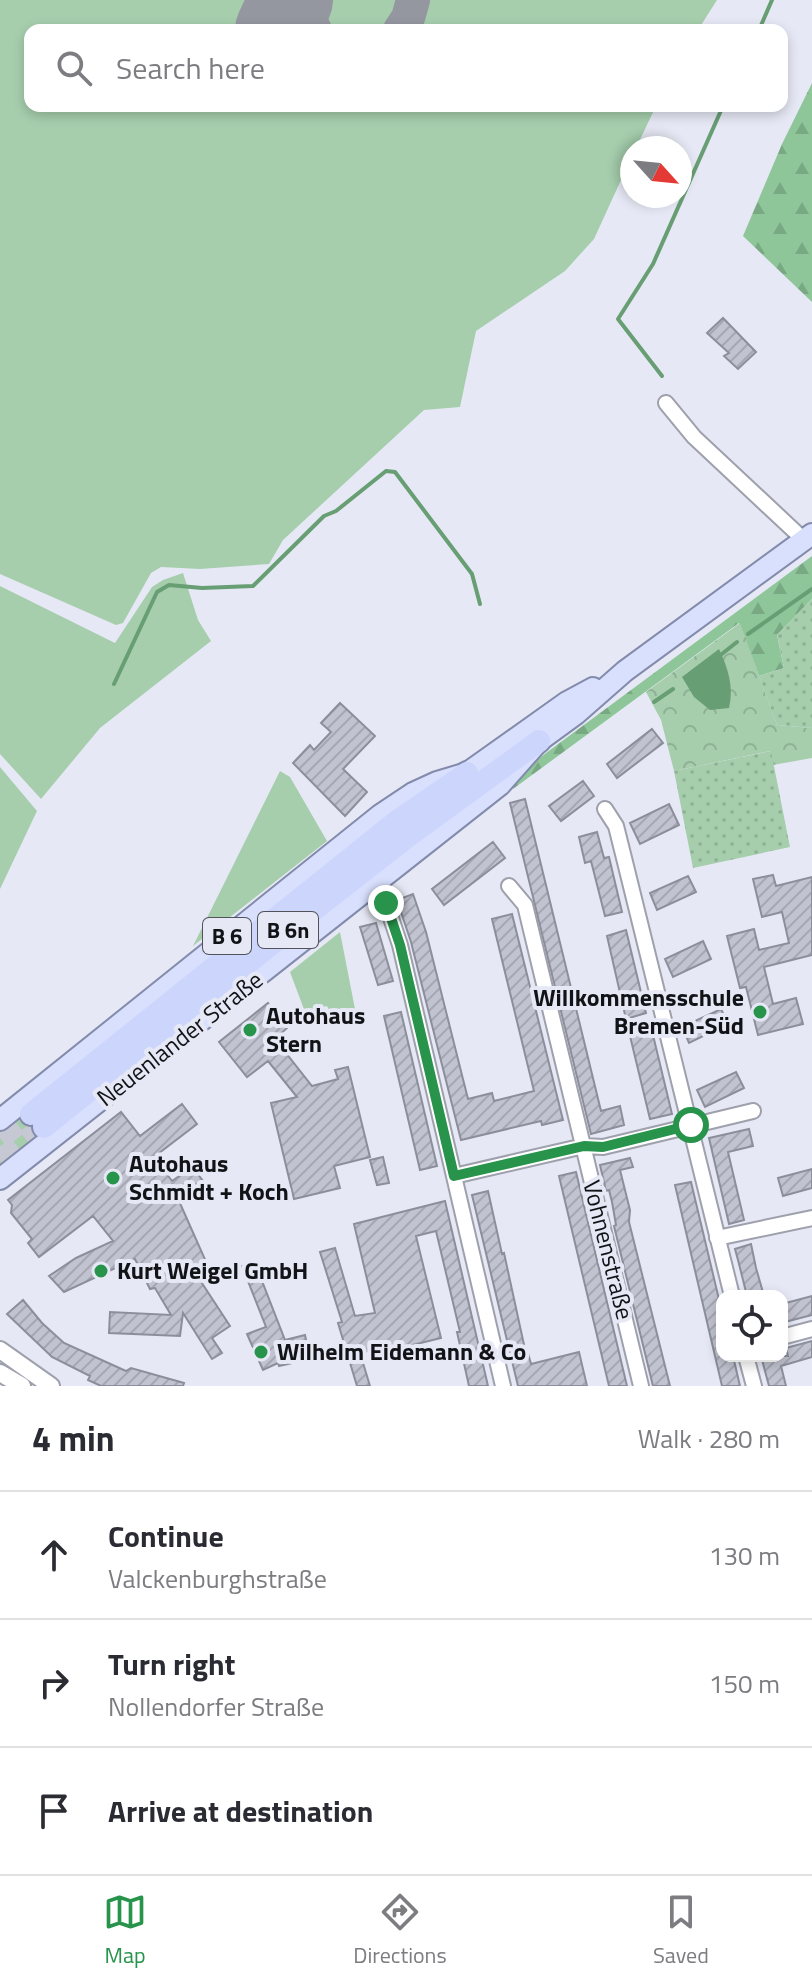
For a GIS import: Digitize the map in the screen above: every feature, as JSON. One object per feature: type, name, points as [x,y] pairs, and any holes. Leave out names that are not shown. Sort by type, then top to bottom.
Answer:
[{"type":"highway","name":"Neuenlander Straße","points":[[467,773],[397,821],[37,1120],[539,741]]},
{"type":"main road","name":"Neuenlander Straße","points":[[0,1179],[500,785],[539,741],[576,714],[625,671],[808,537]]},
{"type":"main road","name":"Neuenlander Straße","points":[[0,1120],[380,815],[413,793],[467,773],[567,702],[625,671]]},
{"type":"street","points":[[666,403],[694,437],[808,537]]},
{"type":"street","points":[[605,809],[616,826],[730,1290]]},
{"type":"street","name":"Vohnenstraße","points":[[509,886],[525,905],[641,1386]]},
{"type":"street","points":[[386,903],[400,945],[503,1386]]},
{"type":"street","points":[[454,1176],[584,1146],[603,1147],[753,1111]]},
{"type":"street","points":[[717,1238],[812,1218]]},
{"type":"street","points":[[788,1335],[812,1329]]},
{"type":"street","points":[[0,1350],[51,1386]]},
{"type":"street","points":[[748,1362],[754,1386]]},
{"type":"street","points":[[0,1373],[19,1385]]},
{"type":"green space","points":[[0,0],[717,0],[702,24],[24,24],[24,112],[653,112],[642,136],[620,136],[620,182],[594,239],[565,271],[476,331],[460,407],[424,410],[283,540],[269,564],[200,569],[161,567],[151,573],[123,623],[116,625],[0,574]]},
{"type":"green space","points":[[812,83],[812,302],[743,236]]},
{"type":"green space","points":[[812,556],[812,599],[777,635],[784,668],[759,676],[739,623],[513,789],[515,776]]},
{"type":"green space","points":[[183,573],[198,620],[211,641],[100,728],[41,799],[0,754],[0,586],[115,643],[152,587]]},
{"type":"green space","points":[[812,599],[812,728],[777,725],[759,676],[784,668],[777,635]]},
{"type":"green space","points":[[740,623],[777,725],[812,728],[812,758],[773,765],[770,751],[674,771],[661,720],[646,692]]},
{"type":"green space","points":[[771,751],[790,847],[693,868],[674,771]]},
{"type":"green space","points":[[0,767],[37,811],[0,889]]},
{"type":"green space","points":[[280,771],[290,777],[327,841],[193,946]]},
{"type":"green space","points":[[340,932],[355,1009],[332,1017],[327,1006],[305,1012],[290,972]]},
{"type":"green space","points":[[25,1108],[46,1134],[0,1169],[0,1134]]},
{"type":"shaded area","points":[[719,649],[729,678],[729,708],[710,710],[694,697],[682,677]]},
{"type":"building","points":[[723,318],[756,352],[738,369],[724,356],[729,353],[707,333]]},
{"type":"building","points":[[340,703],[375,736],[343,769],[367,792],[345,816],[293,763],[310,745],[314,750],[331,732],[321,723]]},
{"type":"building","points":[[652,729],[663,743],[617,778],[607,764]]},
{"type":"building","points":[[583,781],[594,796],[561,821],[549,806]]},
{"type":"building","points":[[525,799],[601,1111],[620,1106],[624,1125],[591,1134],[510,803]]},
{"type":"building","points":[[669,804],[679,825],[640,844],[630,823]]},
{"type":"building","points":[[597,832],[604,858],[609,857],[622,912],[605,916],[591,861],[585,863],[579,837]]},
{"type":"building","points":[[493,842],[505,858],[444,905],[432,889]]},
{"type":"building","points":[[773,875],[776,886],[812,877],[812,955],[764,967],[773,1004],[796,998],[803,1024],[758,1035],[746,987],[740,988],[727,936],[754,929],[759,950],[789,943],[782,912],[762,917],[753,879]]},
{"type":"building","points":[[688,876],[696,892],[657,910],[650,893]]},
{"type":"building","points":[[413,894],[426,932],[468,1099],[492,1093],[494,1101],[534,1091],[492,919],[512,914],[563,1120],[542,1125],[541,1121],[461,1140],[411,942],[397,900]]},
{"type":"building","points":[[376,923],[393,981],[378,985],[360,927]]},
{"type":"building","points":[[626,930],[646,1013],[626,1019],[607,936]]},
{"type":"building","points":[[703,941],[711,959],[673,977],[665,959]]},
{"type":"building","points":[[268,1003],[287,1028],[275,1039],[312,1086],[338,1079],[335,1070],[348,1067],[370,1157],[334,1166],[340,1188],[294,1199],[271,1103],[297,1097],[268,1061],[247,1077],[219,1042]]},
{"type":"building","points":[[721,1009],[728,1024],[689,1043],[682,1027]]},
{"type":"building","points":[[401,1012],[437,1166],[420,1170],[384,1016]]},
{"type":"building","points":[[652,1031],[672,1114],[650,1119],[630,1036]]},
{"type":"building","points":[[736,1072],[744,1088],[705,1107],[697,1090]]},
{"type":"building","points":[[182,1104],[197,1124],[154,1157],[172,1181],[192,1167],[204,1182],[179,1201],[211,1273],[198,1277],[230,1326],[212,1338],[222,1353],[212,1359],[183,1313],[180,1336],[109,1333],[110,1312],[171,1315],[155,1288],[150,1289],[135,1259],[64,1292],[49,1276],[76,1258],[113,1241],[93,1216],[39,1257],[28,1243],[32,1239],[11,1213],[12,1205],[8,1200],[121,1112],[140,1136]]},
{"type":"building","points":[[749,1129],[753,1146],[728,1152],[744,1220],[729,1224],[709,1138]]},
{"type":"building","points":[[383,1157],[389,1183],[377,1185],[370,1160]]},
{"type":"building","points":[[630,1158],[633,1167],[620,1170],[630,1210],[629,1222],[670,1386],[653,1386],[614,1226],[612,1202],[600,1165]]},
{"type":"building","points":[[812,1169],[812,1188],[783,1196],[778,1178]]},
{"type":"building","points":[[576,1172],[627,1386],[609,1386],[559,1176]]},
{"type":"building","points":[[691,1182],[717,1290],[716,1360],[675,1185]]},
{"type":"building","points":[[488,1191],[526,1354],[531,1364],[579,1352],[587,1386],[518,1386],[472,1195]]},
{"type":"building","points":[[445,1201],[488,1386],[469,1386],[457,1332],[460,1332],[436,1231],[416,1236],[441,1338],[384,1352],[383,1347],[360,1353],[370,1386],[357,1386],[338,1323],[342,1322],[320,1252],[335,1248],[355,1316],[375,1313],[354,1224]]},
{"type":"building","points":[[751,1244],[762,1290],[745,1290],[735,1249]]},
{"type":"building","points":[[255,1263],[285,1340],[305,1335],[310,1359],[279,1366],[278,1363],[263,1370],[247,1334],[266,1327],[242,1266]]},
{"type":"building","points":[[812,1296],[812,1315],[788,1321],[788,1302]]},
{"type":"building","points":[[23,1300],[64,1343],[126,1371],[131,1368],[184,1383],[183,1386],[101,1386],[88,1380],[90,1376],[52,1357],[7,1314]]},
{"type":"building","points":[[812,1341],[812,1357],[781,1366],[786,1386],[769,1386],[763,1362],[788,1362],[788,1347]]},
{"type":"building","points":[[716,1362],[734,1362],[740,1386],[722,1386]]},
{"type":"waterway","points":[[762,24],[772,0]]},
{"type":"waterway","points":[[662,376],[618,319],[653,264],[720,112]]},
{"type":"waterway","points":[[114,684],[157,592],[169,585],[202,588],[253,586],[324,516],[336,511],[386,471],[395,472],[472,574],[480,604]]},
{"type":"waterway","points":[[748,634],[812,589]]},
{"type":"waterway","points":[[718,657],[737,642]]},
{"type":"waterway","points":[[654,702],[673,689]]},
{"type":"taxiway","points":[[302,0],[311,24]]},
{"type":"taxiway","points":[[404,24],[413,0]]},
{"type":"runway","points":[[280,24],[291,0]]},
{"type":"tunnel","points":[[0,1138],[31,1114]]},
{"type":"tunnel","points":[[0,1160],[44,1127]]},
{"type":"place","name":"Willkommensschule Bremen-Süd","points":[[760,1012]]},
{"type":"place","name":"Autohaus Stern","points":[[250,1030]]},
{"type":"place","name":"Autohaus Schmidt + Koch","points":[[113,1178]]},
{"type":"place","name":"Kurt Weigel GmbH","points":[[101,1271]]},
{"type":"place","name":"Wilhelm Eidemann & Co","points":[[261,1352]]},
{"type":"route","points":[[386,903],[400,945],[454,1176],[584,1146],[603,1147],[691,1125]]}]
